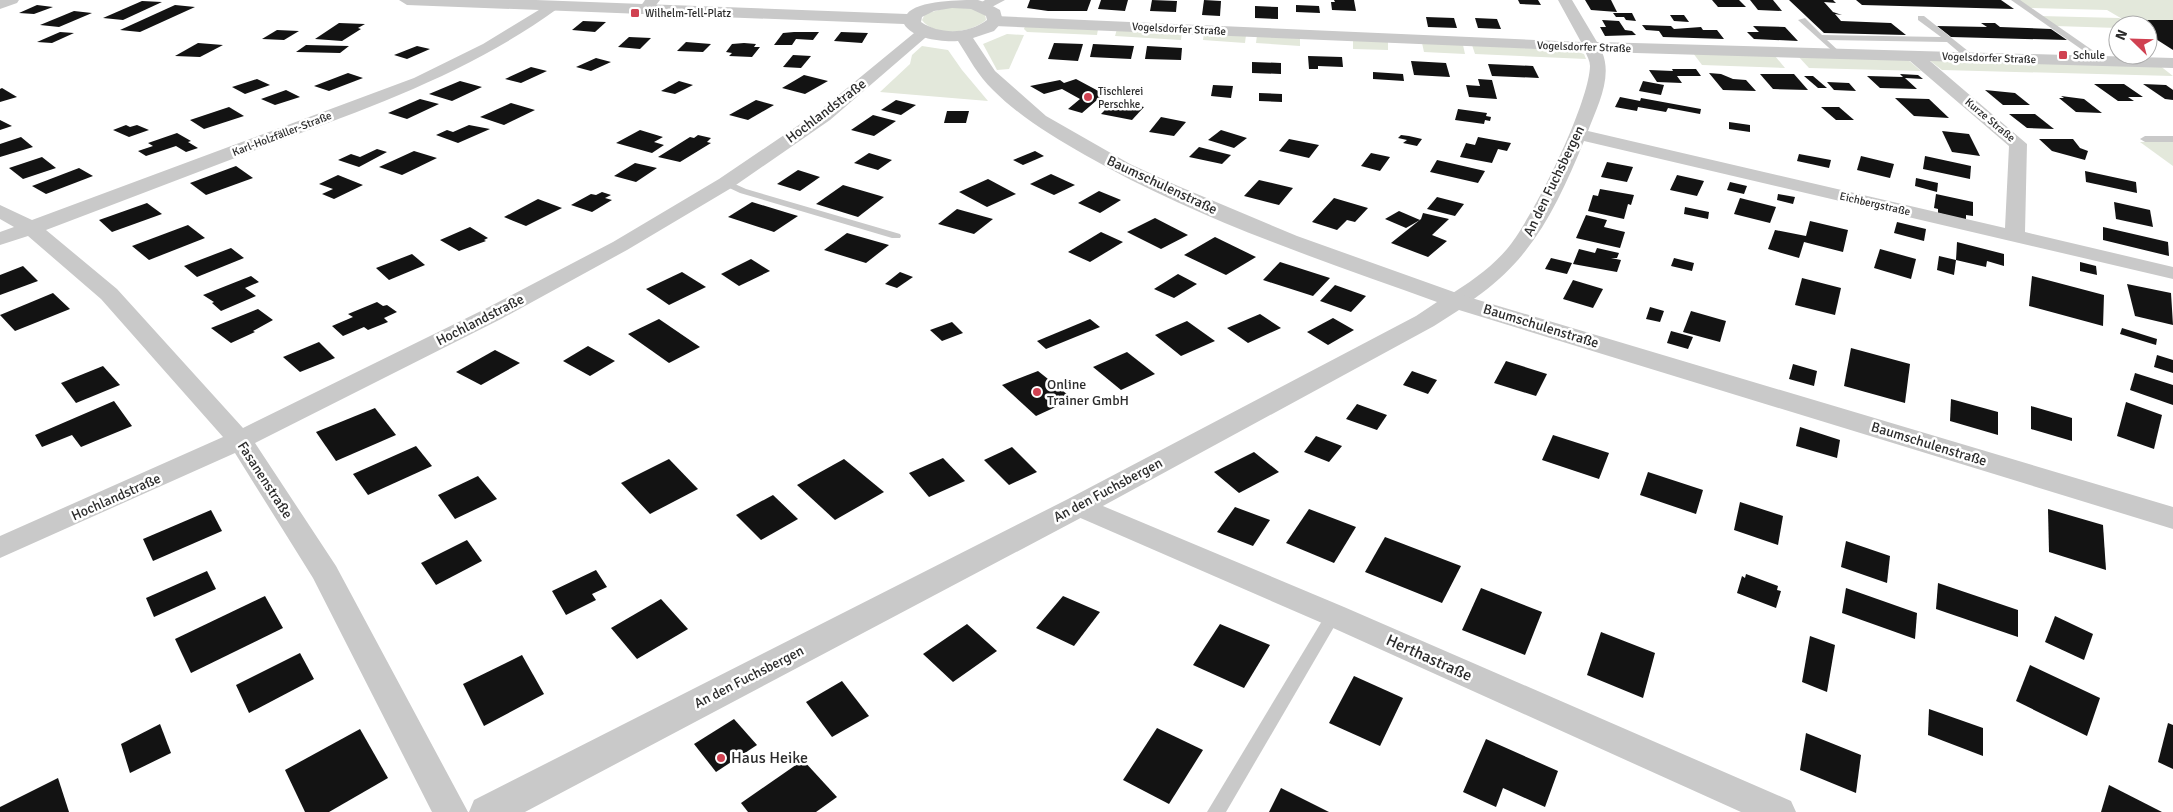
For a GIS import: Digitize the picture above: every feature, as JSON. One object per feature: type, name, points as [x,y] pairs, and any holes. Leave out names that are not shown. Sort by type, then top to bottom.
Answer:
[{"type":"street","points":[[0,5],[12,0]]},
{"type":"street","points":[[407,0],[552,6],[649,5],[912,19],[921,10],[938,2],[990,3],[995,21],[984,29],[962,34],[924,32],[917,28],[912,19]]},
{"type":"street","name":"An den Fuchsbergen","points":[[488,812],[1079,506],[1425,321],[1456,301],[1504,263],[1524,241],[1589,109],[1598,74],[1597,62],[1565,0]]},
{"type":"street","name":"Karl-Holzfäller-Straße","points":[[0,240],[410,84],[520,30],[552,6]]},
{"type":"street","name":"Vogelsdorfer Straße","points":[[995,21],[1591,48],[2173,63]]},
{"type":"street","name":"Hochlandstraße","points":[[0,548],[240,440],[501,310],[620,246],[726,184],[824,116],[924,32]]},
{"type":"street","name":"Baumschulenstraße","points":[[962,34],[988,74],[1021,106],[1039,120],[1123,168],[1210,209],[1289,241],[1456,301],[2173,518]]},
{"type":"street","name":"Kurze Straße","points":[[1914,56],[2018,144],[2015,236]]},
{"type":"street","name":"Eichbergstraße","points":[[1577,134],[2173,273]]},
{"type":"street","name":"Fasanenstraße","points":[[0,211],[31,228],[109,294],[240,440],[326,574],[450,812]]},
{"type":"street","name":"Herthastraße","points":[[1079,506],[1333,615],[1778,812]]},
{"type":"lane","points":[[2015,0],[2104,61]]},
{"type":"lane","points":[[1920,18],[1970,57]]},
{"type":"lane","points":[[1802,20],[1838,54]]},
{"type":"lane","points":[[1820,37],[1948,40]]},
{"type":"lane","points":[[2146,139],[2173,139]]},
{"type":"lane","points":[[726,184],[743,191],[896,236]]},
{"type":"lane","points":[[1216,812],[1333,615]]},
{"type":"shaded area","points":[[2018,0],[2173,0],[2173,20],[2158,20],[2158,15],[2116,15],[2107,10],[2031,8]]},
{"type":"shaded area","points":[[949,7],[977,9],[985,14],[986,20],[971,28],[953,32],[935,29],[928,26],[922,20],[925,14]]},
{"type":"shaded area","points":[[2040,16],[2108,18],[2108,28],[2055,26]]},
{"type":"shaded area","points":[[1025,26],[1098,29],[1097,35],[1027,32],[1024,29]]},
{"type":"shaded area","points":[[1117,29],[1182,32],[1181,40],[1115,36]]},
{"type":"shaded area","points":[[1204,33],[1246,35],[1245,43],[1203,40]]},
{"type":"shaded area","points":[[1007,34],[1024,35],[1009,69],[997,70],[983,44]]},
{"type":"shaded area","points":[[1257,35],[1300,38],[1300,46],[1256,43]]},
{"type":"shaded area","points":[[1353,40],[1388,42],[1388,50],[1353,49]]},
{"type":"shaded area","points":[[1422,43],[1463,45],[1465,54],[1424,52]]},
{"type":"shaded area","points":[[1472,45],[1575,51],[1584,54],[1586,59],[1475,54]]},
{"type":"shaded area","points":[[922,46],[948,50],[988,101],[880,92],[910,64],[912,55]]},
{"type":"shaded area","points":[[1693,53],[1775,56],[1785,68],[1702,65]]},
{"type":"shaded area","points":[[1798,56],[1907,59],[1921,71],[1809,68]]},
{"type":"shaded area","points":[[1929,60],[1991,64],[1988,61],[2159,65],[2173,76],[1942,70]]},
{"type":"shaded area","points":[[2140,142],[2173,142],[2173,166]]},
{"type":"building","points":[[1030,0],[1091,0],[1087,11],[1048,11],[1027,8]]},
{"type":"building","points":[[1101,0],[1128,0],[1125,11],[1098,9]]},
{"type":"building","points":[[1152,0],[1177,1],[1176,12],[1150,11]]},
{"type":"building","points":[[1204,0],[1221,1],[1220,16],[1202,15]]},
{"type":"building","points":[[1334,0],[1354,0],[1356,11],[1332,10],[1331,2],[1335,2]]},
{"type":"building","points":[[1518,0],[1538,0],[1541,5],[1520,4]]},
{"type":"building","points":[[1585,0],[1611,0],[1617,12],[1591,10]]},
{"type":"building","points":[[1712,0],[1739,0],[1746,7],[1718,7]]},
{"type":"building","points":[[1750,0],[1773,0],[1782,11],[1758,10]]},
{"type":"building","points":[[1789,0],[1833,0],[1836,3],[1824,2],[1833,12],[1842,15],[1835,14],[1841,21],[1891,23],[1906,35],[1824,33]]},
{"type":"building","points":[[1856,0],[2001,0],[2014,9],[1862,5]]},
{"type":"building","points":[[142,1],[162,2],[123,20],[103,18]]},
{"type":"building","points":[[37,5],[53,7],[34,14],[19,13]]},
{"type":"building","points":[[175,5],[195,7],[140,32],[120,30]]},
{"type":"building","points":[[1296,5],[1319,6],[1320,13],[1296,12]]},
{"type":"building","points":[[1255,6],[1278,7],[1278,19],[1255,18]]},
{"type":"building","points":[[74,11],[92,13],[59,27],[40,25]]},
{"type":"building","points":[[1613,13],[1632,13],[1636,21],[1626,20],[1624,17],[1616,17]]},
{"type":"building","points":[[1670,15],[1684,15],[1689,22],[1674,21]]},
{"type":"building","points":[[1426,17],[1454,18],[1457,28],[1428,27]]},
{"type":"building","points":[[1475,18],[1497,19],[1501,29],[1478,28]]},
{"type":"building","points":[[1602,20],[1619,21],[1625,30],[1632,31],[1636,35],[1605,36],[1600,27],[1606,27]]},
{"type":"building","points":[[2158,20],[2173,20],[2173,50],[2158,40]]},
{"type":"building","points":[[583,21],[606,22],[595,32],[572,30]]},
{"type":"building","points":[[339,23],[365,24],[358,28],[361,29],[342,41],[315,39]]},
{"type":"building","points":[[1981,23],[1995,23],[2000,27],[2051,29],[2067,40],[1951,37],[1937,26],[1987,27]]},
{"type":"building","points":[[1642,25],[1671,26],[1674,29],[1701,27],[1703,30],[1717,30],[1724,39],[1663,37],[1659,31],[1646,30]]},
{"type":"building","points":[[1753,26],[1785,27],[1798,41],[1754,39],[1747,32],[1759,32]]},
{"type":"building","points":[[277,30],[299,31],[284,40],[262,39]]},
{"type":"building","points":[[60,32],[74,33],[52,43],[37,42]]},
{"type":"building","points":[[819,32],[813,40],[796,39],[792,45],[774,45],[783,33]]},
{"type":"building","points":[[841,32],[868,33],[862,43],[834,41]]},
{"type":"building","points":[[629,37],[651,38],[640,49],[618,47]]},
{"type":"building","points":[[686,42],[711,44],[703,52],[677,51]]},
{"type":"building","points":[[198,43],[223,45],[200,57],[175,56]]},
{"type":"building","points":[[1054,43],[1083,44],[1078,61],[1048,59]]},
{"type":"building","points":[[732,44],[756,44],[754,47],[760,47],[752,57],[729,56],[732,53],[726,52]]},
{"type":"building","points":[[1093,44],[1134,46],[1131,59],[1090,57]]},
{"type":"building","points":[[306,45],[349,46],[340,53],[296,52]]},
{"type":"building","points":[[417,46],[430,49],[407,59],[394,55]]},
{"type":"building","points":[[1147,46],[1182,48],[1181,60],[1145,59]]},
{"type":"building","points":[[793,55],[811,56],[801,68],[783,67]]},
{"type":"building","points":[[1308,56],[1342,57],[1343,67],[1318,66],[1318,69],[1309,69]]},
{"type":"building","points":[[596,58],[611,62],[591,71],[576,67]]},
{"type":"building","points":[[1411,61],[1446,63],[1450,77],[1414,75]]},
{"type":"building","points":[[1252,62],[1281,63],[1281,74],[1252,73]]},
{"type":"building","points":[[1488,64],[1533,66],[1539,78],[1492,76]]},
{"type":"building","points":[[531,67],[547,71],[521,83],[505,79]]},
{"type":"building","points":[[1672,69],[1696,69],[1701,76],[1677,76],[1682,83],[1657,82],[1649,70],[1673,71]]},
{"type":"building","points":[[1373,72],[1403,74],[1404,81],[1373,79]]},
{"type":"building","points":[[348,73],[363,78],[329,91],[314,86]]},
{"type":"building","points":[[1709,73],[1746,80],[1756,91],[1723,90]]},
{"type":"building","points":[[1760,74],[1794,74],[1808,90],[1773,89]]},
{"type":"building","points":[[1900,74],[1918,75],[1923,79],[1905,78],[1917,89],[1880,88],[1867,76],[1903,77]]},
{"type":"building","points":[[804,75],[828,81],[805,94],[782,88]]},
{"type":"building","points":[[1804,76],[1813,76],[1827,88],[1818,88]]},
{"type":"building","points":[[257,79],[270,85],[245,94],[232,87]]},
{"type":"building","name":"Tischlerei Perschke","points":[[1076,79],[1104,94],[1082,113],[1068,109],[1080,99],[1062,89],[1044,94],[1030,86],[1060,80],[1064,83]]},
{"type":"building","points":[[1478,79],[1492,80],[1497,99],[1469,97],[1466,85],[1480,86]]},
{"type":"building","points":[[460,81],[482,87],[452,101],[429,94]]},
{"type":"building","points":[[679,81],[693,85],[675,94],[661,91]]},
{"type":"building","points":[[1643,81],[1664,85],[1661,95],[1639,91]]},
{"type":"building","points":[[1827,82],[1849,83],[1856,91],[1834,90]]},
{"type":"building","points":[[2094,84],[2124,84],[2143,97],[2128,97],[2134,101],[2118,101]]},
{"type":"building","points":[[2143,84],[2166,85],[2173,90],[2173,100],[2165,99]]},
{"type":"building","points":[[1213,85],[1233,86],[1231,98],[1211,96]]},
{"type":"building","points":[[2,88],[17,97],[0,102],[0,89]]},
{"type":"building","points":[[286,90],[300,97],[275,105],[261,99]]},
{"type":"building","points":[[1985,90],[2015,93],[2030,105],[2003,105]]},
{"type":"building","points":[[1259,93],[1282,94],[1282,102],[1259,101]]},
{"type":"building","points":[[2061,96],[2084,99],[2102,113],[2076,112],[2059,98],[2064,98]]},
{"type":"building","points":[[1620,97],[1640,101],[1641,98],[1701,109],[1700,114],[1668,108],[1666,112],[1638,107],[1637,111],[1615,107]]},
{"type":"building","points":[[1895,98],[1929,99],[1949,118],[1914,116]]},
{"type":"building","points":[[420,99],[439,104],[407,119],[388,113]]},
{"type":"building","points":[[756,100],[774,105],[748,120],[729,115]]},
{"type":"building","points":[[896,100],[916,105],[901,115],[881,110]]},
{"type":"building","points":[[1114,101],[1144,107],[1132,120],[1101,114]]},
{"type":"building","points":[[511,103],[535,110],[504,125],[480,117]]},
{"type":"building","points":[[229,107],[244,116],[204,129],[190,120]]},
{"type":"building","points":[[1821,107],[1839,107],[1854,120],[1836,120]]},
{"type":"building","points":[[1458,109],[1487,113],[1486,116],[1491,117],[1490,121],[1485,120],[1484,124],[1455,120]]},
{"type":"building","points":[[947,111],[969,111],[966,123],[944,123]]},
{"type":"building","points":[[2009,114],[2035,114],[2054,129],[2027,128]]},
{"type":"building","points":[[873,115],[896,121],[874,136],[851,130]]},
{"type":"building","points":[[1161,117],[1186,122],[1174,136],[1149,132]]},
{"type":"building","points":[[0,120],[12,126],[0,130]]},
{"type":"building","points":[[1729,122],[1750,125],[1750,132],[1729,129]]},
{"type":"building","points":[[126,125],[130,127],[137,125],[149,130],[129,137],[113,130]]},
{"type":"building","points":[[469,125],[490,129],[458,143],[436,135],[447,130],[453,132]]},
{"type":"building","points":[[640,130],[663,137],[654,142],[664,145],[652,153],[616,143]]},
{"type":"building","points":[[1221,130],[1247,138],[1234,148],[1208,140]]},
{"type":"building","points":[[1942,131],[1969,134],[1980,156],[1952,152]]},
{"type":"building","points":[[177,133],[191,141],[188,142],[198,148],[186,152],[176,146],[146,156],[138,151],[153,146],[148,143]]},
{"type":"building","points":[[698,135],[711,138],[707,142],[711,143],[680,162],[658,157],[690,137],[694,138]]},
{"type":"building","points":[[1401,135],[1422,139],[1417,146],[1403,143],[1407,140],[1398,138]]},
{"type":"building","points":[[21,137],[33,147],[0,157],[0,144]]},
{"type":"building","points":[[1478,137],[1511,143],[1507,151],[1498,149],[1492,163],[1460,157],[1466,143],[1475,145]]},
{"type":"building","points":[[1289,139],[1319,145],[1309,158],[1279,151]]},
{"type":"building","points":[[2039,139],[2073,139],[2080,148],[2088,151],[2085,160],[2052,151]]},
{"type":"building","points":[[1199,147],[1231,155],[1222,164],[1189,157]]},
{"type":"building","points":[[377,149],[387,152],[359,167],[338,160],[351,154],[360,157]]},
{"type":"building","points":[[414,151],[437,158],[402,175],[379,167]]},
{"type":"building","points":[[1035,151],[1044,156],[1023,165],[1013,160]]},
{"type":"building","points":[[869,153],[892,160],[878,170],[854,163]]},
{"type":"building","points":[[1371,153],[1390,157],[1380,171],[1361,166]]},
{"type":"building","points":[[1799,154],[1831,160],[1829,168],[1797,161]]},
{"type":"building","points":[[1861,156],[1894,164],[1890,178],[1857,170]]},
{"type":"building","points":[[1925,156],[1971,166],[1970,179],[1923,169]]},
{"type":"building","points":[[42,157],[56,168],[23,179],[9,168]]},
{"type":"building","points":[[1437,160],[1485,171],[1478,183],[1430,172]]},
{"type":"building","points":[[1607,162],[1633,167],[1627,182],[1601,177]]},
{"type":"building","points":[[635,163],[657,168],[636,182],[614,176]]},
{"type":"building","points":[[236,166],[253,178],[206,195],[190,183]]},
{"type":"building","points":[[79,168],[93,176],[46,194],[32,186]]},
{"type":"building","points":[[798,170],[820,177],[800,191],[777,184]]},
{"type":"building","points":[[2085,171],[2136,182],[2137,193],[2086,182]]},
{"type":"building","points":[[1051,174],[1075,185],[1054,195],[1030,184]]},
{"type":"building","points":[[338,175],[363,185],[334,199],[322,194],[333,189],[319,184]]},
{"type":"building","points":[[1677,175],[1704,181],[1697,196],[1670,190]]},
{"type":"building","points":[[1916,178],[1938,183],[1937,192],[1915,186]]},
{"type":"building","points":[[988,179],[1016,194],[987,207],[959,192]]},
{"type":"building","points":[[1259,180],[1293,188],[1279,205],[1244,196]]},
{"type":"building","points":[[1730,182],[1747,186],[1744,194],[1727,190]]},
{"type":"building","points":[[843,185],[884,197],[858,217],[816,204]]},
{"type":"building","points":[[1600,189],[1634,195],[1631,205],[1628,204],[1624,219],[1588,211],[1593,195],[1598,196]]},
{"type":"building","points":[[1099,191],[1121,200],[1100,213],[1078,203]]},
{"type":"building","points":[[602,192],[611,195],[605,198],[612,200],[592,212],[571,205],[591,194],[596,195]]},
{"type":"building","points":[[1778,194],[1795,197],[1793,204],[1777,200]]},
{"type":"building","points":[[1936,194],[1973,202],[1973,216],[1966,215],[1966,220],[1938,213],[1938,209],[1934,208]]},
{"type":"building","points":[[1437,197],[1464,204],[1455,216],[1427,209]]},
{"type":"building","points":[[1334,198],[1368,208],[1355,222],[1347,220],[1337,230],[1312,222]]},
{"type":"building","points":[[1740,198],[1776,207],[1770,223],[1734,214]]},
{"type":"building","points":[[538,199],[562,208],[526,226],[504,217]]},
{"type":"building","points":[[752,202],[798,216],[774,232],[728,217]]},
{"type":"building","points":[[2114,202],[2150,210],[2153,227],[2116,219]]},
{"type":"building","points":[[147,203],[162,214],[112,232],[99,220]]},
{"type":"building","points":[[1685,207],[1709,212],[1708,219],[1684,214]]},
{"type":"building","points":[[957,209],[993,219],[974,234],[938,224]]},
{"type":"building","points":[[1399,211],[1420,220],[1406,228],[1385,219]]},
{"type":"building","points":[[1423,213],[1449,219],[1432,235],[1447,241],[1428,257],[1391,243],[1421,219]]},
{"type":"building","points":[[1586,215],[1607,220],[1604,227],[1625,232],[1620,248],[1576,238]]},
{"type":"building","points":[[1155,218],[1188,235],[1161,249],[1127,232]]},
{"type":"building","points":[[1810,221],[1848,230],[1843,252],[1804,242],[1799,258],[1768,249],[1775,230],[1806,236]]},
{"type":"building","points":[[1897,222],[1926,229],[1924,241],[1894,233]]},
{"type":"building","points":[[188,225],[205,238],[149,260],[132,246]]},
{"type":"building","points":[[470,227],[488,238],[484,240],[486,241],[459,251],[440,240]]},
{"type":"building","points":[[2103,227],[2168,242],[2169,256],[2103,240]]},
{"type":"building","points":[[1101,232],[1123,242],[1090,262],[1068,252]]},
{"type":"building","points":[[847,233],[889,245],[866,263],[824,250]]},
{"type":"building","points":[[1215,237],[1256,257],[1226,275],[1184,255]]},
{"type":"building","points":[[1957,242],[2004,254],[2004,266],[1987,261],[1986,267],[1956,260]]},
{"type":"building","points":[[231,248],[244,258],[197,277],[184,266]]},
{"type":"building","points":[[1597,248],[1619,253],[1617,258],[1611,258],[1621,260],[1617,272],[1573,264],[1579,249],[1595,253]]},
{"type":"building","points":[[1880,249],[1916,259],[1911,279],[1874,268]]},
{"type":"building","points":[[412,254],[425,265],[389,280],[376,268]]},
{"type":"building","points":[[1939,256],[1956,260],[1954,275],[1937,270]]},
{"type":"building","points":[[1551,258],[1572,263],[1567,274],[1545,269]]},
{"type":"building","points":[[1674,258],[1694,263],[1692,271],[1671,266]]},
{"type":"building","points":[[751,259],[770,271],[739,286],[721,274]]},
{"type":"building","points":[[1280,262],[1330,278],[1313,296],[1263,280]]},
{"type":"building","points":[[2080,262],[2096,266],[2097,275],[2080,271]]},
{"type":"building","points":[[23,266],[38,281],[0,295],[0,275]]},
{"type":"building","points":[[682,272],[706,287],[669,305],[646,289]]},
{"type":"building","points":[[900,272],[913,277],[897,288],[885,284]]},
{"type":"building","points":[[1178,274],[1197,284],[1174,298],[1154,289]]},
{"type":"building","points":[[251,276],[259,282],[245,288],[256,296],[221,311],[212,303],[214,302],[203,295]]},
{"type":"building","points":[[2032,276],[2104,295],[2103,326],[2029,306]]},
{"type":"building","points":[[1802,278],[1841,288],[1835,315],[1795,305]]},
{"type":"building","points":[[1573,280],[1603,289],[1593,308],[1563,299]]},
{"type":"building","points":[[2127,284],[2171,293],[2173,325],[2135,316]]},
{"type":"building","points":[[1335,285],[1366,296],[1351,312],[1320,301]]},
{"type":"building","points":[[53,293],[70,309],[15,331],[0,315]]},
{"type":"building","points":[[377,302],[383,306],[387,305],[397,312],[384,318],[388,322],[368,330],[364,327],[343,336],[332,326],[353,317],[348,314]]},
{"type":"building","points":[[1650,307],[1664,311],[1660,322],[1646,319]]},
{"type":"building","points":[[258,309],[273,320],[253,331],[255,332],[231,343],[211,328]]},
{"type":"building","points":[[1691,311],[1726,321],[1720,342],[1683,332]]},
{"type":"building","points":[[1260,314],[1281,328],[1248,343],[1227,328]]},
{"type":"building","points":[[1333,318],[1354,330],[1328,345],[1307,332]]},
{"type":"building","points":[[659,319],[700,347],[669,363],[628,334]]},
{"type":"building","points":[[1090,319],[1100,327],[1046,349],[1037,341]]},
{"type":"building","points":[[1187,321],[1215,341],[1181,356],[1155,335]]},
{"type":"building","points":[[952,322],[963,333],[942,341],[930,330]]},
{"type":"building","points":[[2122,328],[2157,339],[2156,345],[2120,334]]},
{"type":"building","points":[[1671,331],[1693,337],[1688,349],[1667,343]]},
{"type":"building","points":[[319,342],[335,358],[300,372],[283,357]]},
{"type":"building","points":[[588,346],[615,361],[590,376],[563,361]]},
{"type":"building","points":[[1851,348],[1910,364],[1905,403],[1844,386]]},
{"type":"building","points":[[495,350],[520,363],[481,385],[456,372]]},
{"type":"building","points":[[1127,352],[1155,374],[1121,390],[1093,367]]},
{"type":"building","points":[[2157,355],[2173,360],[2173,373],[2154,367]]},
{"type":"building","points":[[1506,361],[1547,374],[1536,396],[1494,383]]},
{"type":"building","points":[[1793,364],[1817,371],[1814,386],[1789,379]]},
{"type":"building","points":[[103,366],[120,385],[76,403],[61,383]]},
{"type":"building","name":"Online Trainer GmbH","points":[[1038,371],[1073,399],[1036,416],[1002,385]]},
{"type":"building","points":[[1412,371],[1437,380],[1428,394],[1403,385]]},
{"type":"building","points":[[2135,373],[2173,385],[2173,405],[2130,390]]},
{"type":"building","points":[[1951,399],[1998,412],[1998,435],[1950,421]]},
{"type":"building","points":[[114,401],[132,426],[81,447],[72,435],[42,447],[35,435]]},
{"type":"building","points":[[2126,402],[2162,415],[2154,449],[2117,436]]},
{"type":"building","points":[[1357,404],[1387,415],[1377,430],[1346,419]]},
{"type":"building","points":[[2031,406],[2072,418],[2072,441],[2031,429]]},
{"type":"building","points":[[375,408],[396,435],[336,461],[316,432]]},
{"type":"building","points":[[1800,427],[1840,440],[1837,458],[1796,446]]},
{"type":"building","points":[[1553,435],[1609,453],[1599,479],[1542,460]]},
{"type":"building","points":[[1316,436],[1342,446],[1329,462],[1304,452]]},
{"type":"building","points":[[416,446],[432,466],[368,495],[353,474]]},
{"type":"building","points":[[1012,447],[1037,472],[1009,485],[984,460]]},
{"type":"building","points":[[1254,452],[1279,472],[1239,493],[1214,472]]},
{"type":"building","points":[[943,458],[965,481],[929,497],[909,473]]},
{"type":"building","points":[[669,459],[698,489],[650,514],[621,483]]},
{"type":"building","points":[[844,459],[884,492],[835,520],[797,485]]},
{"type":"building","points":[[1648,472],[1703,490],[1696,514],[1640,495]]},
{"type":"building","points":[[478,476],[497,499],[455,519],[438,495]]},
{"type":"building","points":[[773,495],[798,519],[761,540],[736,515]]},
{"type":"building","points":[[1740,502],[1783,516],[1778,545],[1734,530]]},
{"type":"building","points":[[1235,507],[1270,520],[1253,546],[1217,532]]},
{"type":"building","points":[[1309,509],[1356,527],[1334,563],[1286,543]]},
{"type":"building","points":[[2048,509],[2103,525],[2106,570],[2049,552]]},
{"type":"building","points":[[211,510],[222,531],[153,561],[143,539]]},
{"type":"building","points":[[1385,537],[1461,566],[1442,603],[1365,572]]},
{"type":"building","points":[[467,540],[482,561],[436,585],[421,563]]},
{"type":"building","points":[[1846,541],[1890,556],[1887,583],[1841,567]]},
{"type":"building","points":[[596,570],[607,587],[592,594],[596,600],[566,615],[552,591]]},
{"type":"building","points":[[207,571],[216,589],[154,617],[146,598]]},
{"type":"building","points":[[1746,574],[1778,586],[1777,590],[1781,591],[1776,608],[1737,593],[1742,576],[1745,578]]},
{"type":"building","points":[[1938,583],[2018,610],[2018,637],[1936,609]]},
{"type":"building","points":[[1481,588],[1542,612],[1525,655],[1462,630]]},
{"type":"building","points":[[1846,588],[1917,613],[1915,639],[1842,613]]},
{"type":"building","points":[[265,596],[283,628],[191,673],[175,639]]},
{"type":"building","points":[[1063,596],[1100,612],[1074,646],[1036,628]]},
{"type":"building","points":[[661,599],[688,629],[637,659],[611,628]]},
{"type":"building","points":[[2055,616],[2093,634],[2084,660],[2045,642]]},
{"type":"building","points":[[967,624],[997,651],[953,682],[923,654]]},
{"type":"building","points":[[1220,624],[1270,645],[1244,688],[1193,665]]},
{"type":"building","points":[[1601,632],[1655,653],[1643,698],[1587,675]]},
{"type":"building","points":[[1810,636],[1835,645],[1827,692],[1802,682]]},
{"type":"building","points":[[300,653],[314,679],[249,713],[236,685]]},
{"type":"building","points":[[522,655],[544,694],[484,726],[463,684]]},
{"type":"building","points":[[2030,665],[2100,698],[2087,736],[2016,701]]},
{"type":"building","points":[[1354,676],[1403,698],[1380,746],[1329,723]]},
{"type":"building","points":[[842,681],[869,716],[832,737],[806,702]]},
{"type":"building","points":[[1929,709],[1983,728],[1983,756],[1928,735]]},
{"type":"building","name":"Haus Heike","points":[[734,719],[757,745],[716,772],[694,744]]},
{"type":"building","points":[[2168,723],[2173,725],[2173,769],[2158,762]]},
{"type":"building","points":[[160,724],[171,753],[130,773],[121,744]]},
{"type":"building","points":[[1157,728],[1203,750],[1169,804],[1123,780]]},
{"type":"building","points":[[360,729],[388,778],[329,812],[305,812],[285,770]]},
{"type":"building","points":[[1806,733],[1861,755],[1856,793],[1800,770]]},
{"type":"building","points":[[1486,739],[1558,771],[1545,807],[1503,788],[1496,807],[1463,792]]},
{"type":"building","points":[[803,760],[837,797],[816,812],[748,812],[741,803]]},
{"type":"building","points":[[58,778],[69,812],[0,812],[0,807]]},
{"type":"building","points":[[2109,785],[2162,812],[2101,812]]},
{"type":"building","points":[[1281,788],[1329,812],[1269,812]]},
{"type":"place","name":"Wilhelm-Tell-Platz","points":[[635,13]]},
{"type":"place","name":"Schule","points":[[2063,55]]},
{"type":"place","name":"Tischlerei Perschke","points":[[1088,97]]},
{"type":"place","name":"Online Trainer GmbH","points":[[1037,392]]},
{"type":"place","name":"Haus Heike","points":[[721,758]]}]
